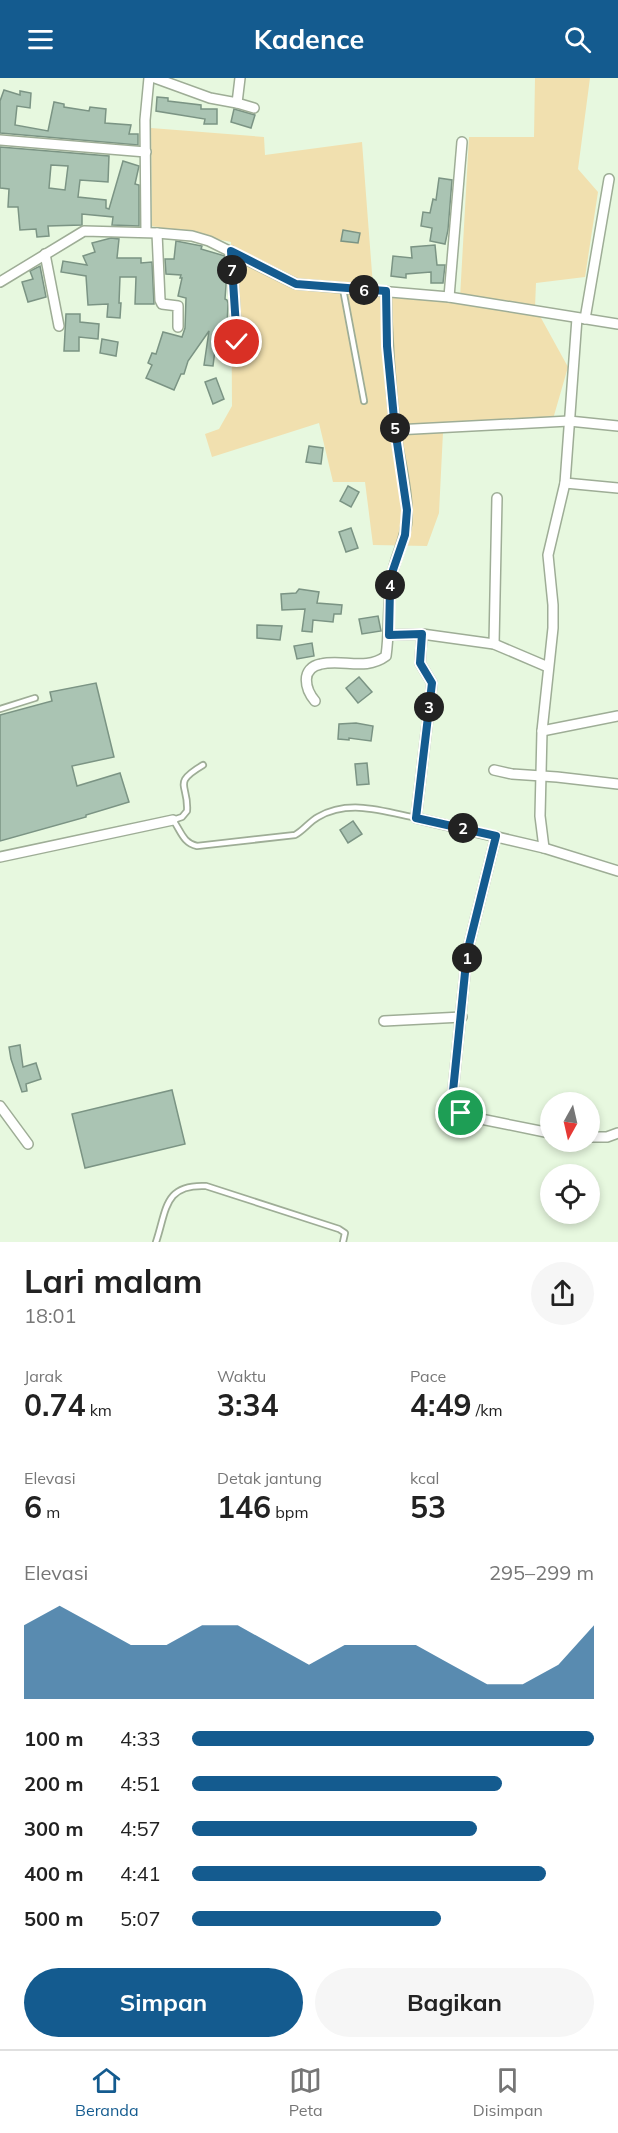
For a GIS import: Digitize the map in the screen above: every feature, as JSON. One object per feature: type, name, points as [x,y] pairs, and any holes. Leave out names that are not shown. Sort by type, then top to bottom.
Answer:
[{"type":"street","points":[[146,232],[146,98],[149,78]]},
{"type":"street","points":[[155,78],[210,98],[254,108]]},
{"type":"street","points":[[237,103],[240,78]]},
{"type":"street","points":[[0,140],[146,152]]},
{"type":"street","points":[[449,297],[462,142]]},
{"type":"street","points":[[543,848],[540,824],[542,731],[553,617],[548,555],[566,483],[569,421],[581,319],[609,179]]},
{"type":"street","points":[[0,282],[84,231],[146,232],[192,236],[231,251],[296,284],[449,297],[618,324]]},
{"type":"street","points":[[157,233],[160,300],[162,304],[178,306],[178,327]]},
{"type":"street","points":[[231,251],[237,342]]},
{"type":"street","points":[[45,254],[59,326]]},
{"type":"street","points":[[315,701],[306,686],[306,680],[310,670],[316,665],[377,663],[386,656],[390,588],[407,523],[387,346],[386,291]]},
{"type":"street","points":[[395,429],[569,421],[618,426]]},
{"type":"street","points":[[566,483],[618,488]]},
{"type":"street","points":[[494,644],[497,498]]},
{"type":"street","points":[[389,635],[422,634],[494,644],[548,667]]},
{"type":"street","points":[[422,634],[420,663],[432,683],[416,818],[543,848],[618,871]]},
{"type":"street","points":[[542,731],[618,716]]},
{"type":"street","points":[[494,770],[512,774],[618,784]]},
{"type":"street","points":[[0,856],[172,820]]},
{"type":"street","points":[[496,836],[467,953],[453,1096],[454,1107],[466,1116],[540,1131]]},
{"type":"street","points":[[384,1022],[462,1017]]},
{"type":"street","points":[[0,1106],[28,1144]]},
{"type":"street","points":[[600,1137],[618,1133]]},
{"type":"lane","points":[[343,289],[364,400]]},
{"type":"lane","points":[[0,709],[35,698]]},
{"type":"lane","points":[[203,765],[189,773],[184,779],[183,789],[187,811],[182,818],[172,820],[186,842],[197,846],[295,834],[320,816],[350,806],[416,818]]},
{"type":"lane","points":[[156,1242],[170,1198],[175,1191],[186,1186],[206,1186],[339,1229],[345,1233],[343,1242]]},
{"type":"shaded area","points":[[535,78],[590,78],[578,169],[598,192],[585,277],[536,283],[535,307],[568,367],[553,419],[443,432],[439,513],[427,546],[373,545],[365,482],[333,482],[319,423],[212,457],[205,434],[219,429],[232,406],[231,242],[152,226],[151,128],[264,137],[265,155],[362,142],[373,286],[460,298],[469,137],[534,137]]},
{"type":"building","points":[[4,90],[20,95],[20,91],[31,93],[30,108],[17,106],[15,125],[48,131],[54,102],[64,104],[64,107],[89,111],[90,107],[106,109],[105,123],[131,125],[129,134],[138,134],[138,145],[0,133],[0,101]]},
{"type":"building","points":[[157,97],[168,98],[168,101],[201,105],[201,109],[217,109],[217,124],[204,124],[205,119],[156,111]]},
{"type":"building","points":[[234,109],[255,115],[251,128],[231,122]]},
{"type":"building","points":[[0,147],[109,156],[108,182],[80,180],[78,197],[106,200],[106,208],[109,209],[123,161],[139,166],[135,184],[139,185],[139,226],[112,225],[113,217],[82,214],[82,225],[48,226],[49,236],[37,237],[36,229],[20,230],[18,207],[8,207],[9,189],[0,188]],"holes":[[[51,165],[68,166],[65,190],[49,188]]]},
{"type":"building","points":[[439,178],[452,180],[445,244],[430,241],[432,228],[421,226],[423,212],[430,213],[433,199],[436,200]]},
{"type":"building","points":[[343,230],[360,233],[358,243],[341,241]]},
{"type":"building","points":[[111,238],[119,239],[117,258],[141,258],[141,263],[152,262],[154,304],[135,304],[136,277],[120,277],[120,318],[107,317],[108,304],[88,305],[86,276],[61,272],[63,261],[87,265],[83,256],[95,252],[92,243]]},
{"type":"building","points":[[176,241],[202,246],[201,249],[225,256],[225,299],[228,303],[226,350],[215,350],[213,366],[204,365],[209,331],[188,361],[184,374],[181,374],[174,390],[146,378],[152,365],[148,363],[152,353],[156,354],[163,332],[182,337],[185,328],[186,298],[178,296],[181,275],[166,274],[165,259],[174,259]]},
{"type":"building","points":[[435,245],[437,265],[445,265],[443,283],[431,283],[431,272],[406,274],[406,278],[391,276],[393,256],[412,258],[411,247]]},
{"type":"building","points":[[40,266],[46,297],[28,302],[22,282],[33,279],[30,271]]},
{"type":"building","points":[[66,314],[80,314],[80,322],[99,324],[98,339],[79,337],[79,351],[64,351]]},
{"type":"building","points":[[102,339],[118,342],[116,356],[100,353]]},
{"type":"building","points":[[216,378],[224,399],[213,404],[205,382]]},
{"type":"building","points":[[309,446],[323,448],[321,464],[306,462]]},
{"type":"building","points":[[348,486],[359,492],[351,507],[340,501]]},
{"type":"building","points":[[351,528],[358,548],[346,552],[339,532]]},
{"type":"building","points":[[299,589],[319,592],[317,603],[342,605],[341,614],[334,614],[333,622],[313,620],[312,632],[302,631],[305,609],[282,610],[281,594],[296,593]]},
{"type":"building","points":[[378,616],[381,631],[362,634],[359,619]]},
{"type":"building","points":[[257,625],[282,626],[280,640],[257,638]]},
{"type":"building","points":[[312,643],[314,656],[297,659],[294,646]]},
{"type":"building","points":[[359,677],[372,692],[358,703],[346,688]]},
{"type":"building","points":[[96,683],[114,757],[72,766],[77,786],[120,773],[129,802],[86,815],[86,817],[0,841],[0,715],[52,701],[50,692]]},
{"type":"building","points":[[356,723],[373,726],[371,741],[338,739],[339,724]]},
{"type":"building","points":[[367,763],[369,784],[357,785],[355,764]]},
{"type":"building","points":[[353,821],[362,834],[348,843],[340,830]]},
{"type":"building","points":[[20,1045],[23,1067],[36,1063],[41,1079],[26,1084],[27,1091],[22,1092],[9,1047]]},
{"type":"building","points":[[172,1090],[185,1144],[85,1168],[72,1114]]},
{"type":"route","points":[[237,342],[231,251],[296,284],[386,291],[387,346],[395,429],[407,510],[405,535],[393,570],[390,588],[389,635],[422,634],[420,663],[432,683],[416,818],[496,836],[467,953],[452,1101],[454,1107],[461,1113]]}]
